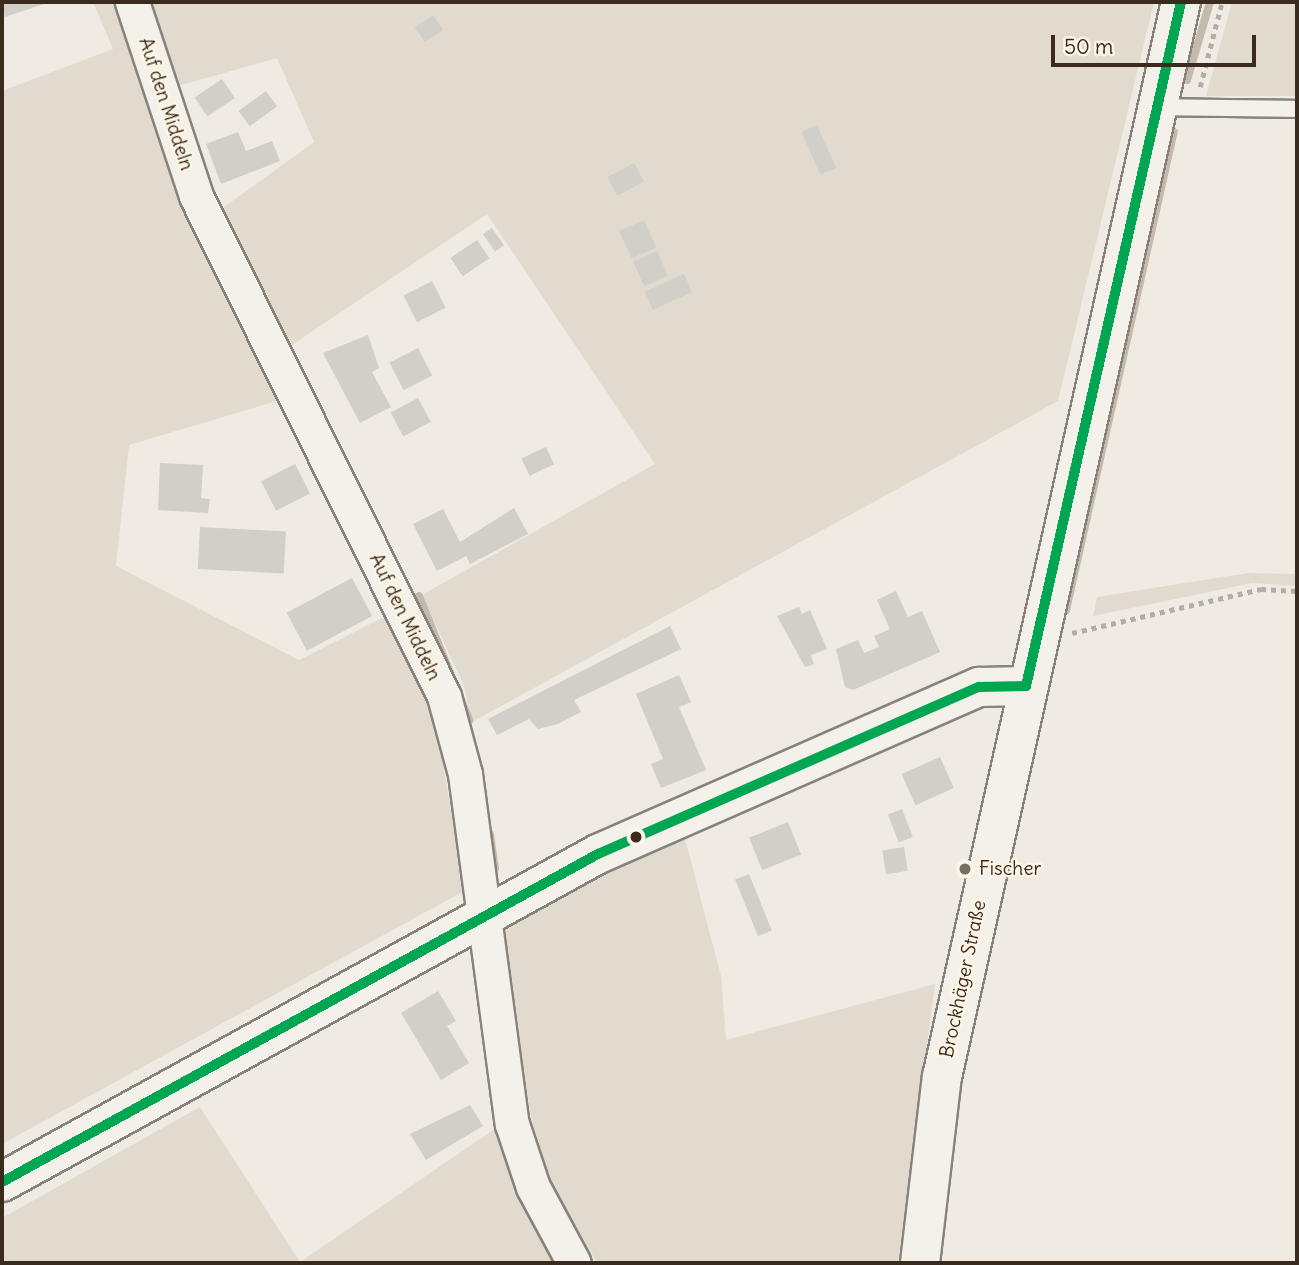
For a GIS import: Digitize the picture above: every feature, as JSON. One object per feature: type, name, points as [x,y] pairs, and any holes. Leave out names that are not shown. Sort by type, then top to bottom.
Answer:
[{"type":"street","name":"Auf den Middeln","points":[[132,2],[196,196],[444,696],[465,775],[512,1124],[533,1187],[574,1263]]},
{"type":"street","name":"Brockhäger Straße","points":[[920,1263],[942,1077],[1153,107],[1181,2]]},
{"type":"street","points":[[2,1182],[484,913],[686,814],[979,687],[1026,686]]},
{"type":"lane","points":[[1153,107],[1297,109]]},
{"type":"path","points":[[1074,633],[1261,589],[1297,591]]},
{"type":"shaded area","points":[[93,2],[117,2],[280,400],[129,445],[116,566],[299,660],[390,614],[432,697],[464,891],[2,1144],[2,91],[113,49]]},
{"type":"shaded area","points":[[146,2],[1154,2],[1058,401],[472,722],[464,686],[422,595],[655,464],[487,214],[292,345],[220,210],[314,142],[277,58],[174,87]]},
{"type":"shaded area","points":[[1232,2],[1297,2],[1297,96],[1206,96]]},
{"type":"shaded area","points":[[1248,573],[1297,574],[1297,586],[1252,583],[1093,616],[1097,597]]},
{"type":"shaded area","points":[[684,835],[721,976],[726,1040],[935,984],[898,1263],[597,1263],[550,1180],[531,1117],[503,937],[515,916]]},
{"type":"shaded area","points":[[200,1107],[300,1262],[499,1126],[559,1263],[2,1263],[2,1218]]},
{"type":"building","points":[[2,2],[50,2],[5,17]]},
{"type":"building","points":[[433,15],[443,30],[425,42],[415,27]]},
{"type":"building","points":[[222,79],[235,98],[208,117],[195,97]]},
{"type":"building","points":[[266,91],[277,106],[250,126],[238,111]]},
{"type":"building","points":[[817,125],[836,168],[821,175],[801,132]]},
{"type":"building","points":[[238,132],[246,151],[272,141],[280,161],[221,184],[206,144]]},
{"type":"building","points":[[634,163],[644,182],[617,196],[608,177]]},
{"type":"building","points":[[644,220],[656,247],[632,258],[619,231]]},
{"type":"building","points":[[492,228],[504,245],[495,252],[483,234]]},
{"type":"building","points":[[477,240],[489,258],[463,276],[450,258]]},
{"type":"building","points":[[657,251],[668,276],[644,286],[633,262]]},
{"type":"building","points":[[684,274],[692,292],[653,310],[645,291]]},
{"type":"building","points":[[432,281],[446,308],[417,322],[403,296]]},
{"type":"building","points":[[368,335],[379,368],[372,372],[391,407],[360,423],[323,353]]},
{"type":"building","points":[[418,348],[432,376],[404,390],[389,363]]},
{"type":"building","points":[[418,398],[431,422],[403,436],[391,413]]},
{"type":"building","points":[[546,447],[554,464],[530,476],[522,458]]},
{"type":"building","points":[[160,463],[203,465],[201,498],[210,499],[208,513],[158,510]]},
{"type":"building","points":[[295,464],[310,493],[276,511],[261,481]]},
{"type":"building","points":[[514,508],[528,534],[470,564],[466,556],[437,571],[413,524],[443,509],[460,542]]},
{"type":"building","points":[[200,527],[286,532],[284,573],[198,569]]},
{"type":"building","points":[[352,578],[372,616],[307,651],[287,613]]},
{"type":"building","points":[[896,591],[908,617],[922,611],[940,652],[853,690],[845,687],[836,649],[858,640],[864,653],[879,647],[874,636],[890,629],[877,600]]},
{"type":"building","points":[[799,607],[802,614],[810,610],[827,649],[811,655],[814,664],[805,667],[777,616]]},
{"type":"building","points":[[670,626],[681,649],[574,700],[581,712],[558,724],[538,729],[529,719],[497,735],[488,719]]},
{"type":"building","points":[[679,675],[691,702],[679,707],[706,770],[661,788],[651,764],[663,759],[636,694]]},
{"type":"building","points":[[940,757],[954,788],[915,805],[902,774]]},
{"type":"building","points":[[902,809],[913,837],[899,842],[888,814]]},
{"type":"building","points":[[788,822],[801,854],[762,870],[749,838]]},
{"type":"building","points":[[904,847],[908,871],[886,874],[882,850]]},
{"type":"building","points":[[749,874],[772,931],[758,936],[735,880]]},
{"type":"building","points":[[438,991],[456,1021],[447,1026],[469,1063],[441,1080],[401,1013]]},
{"type":"building","points":[[470,1105],[483,1126],[426,1160],[410,1134]]},
{"type":"waterway","points":[[1187,80],[1210,2]]},
{"type":"waterway","points":[[1066,610],[1174,132]]},
{"type":"waterway","points":[[419,596],[469,720]]},
{"type":"waterway","points":[[490,834],[495,869]]},
{"type":"transit line","points":[[1026,686],[1181,2]]},
{"type":"transit line","points":[[2,1182],[598,854],[979,687],[1026,686]]},
{"type":"place","name":"Fischer","points":[[965,869]]}]
